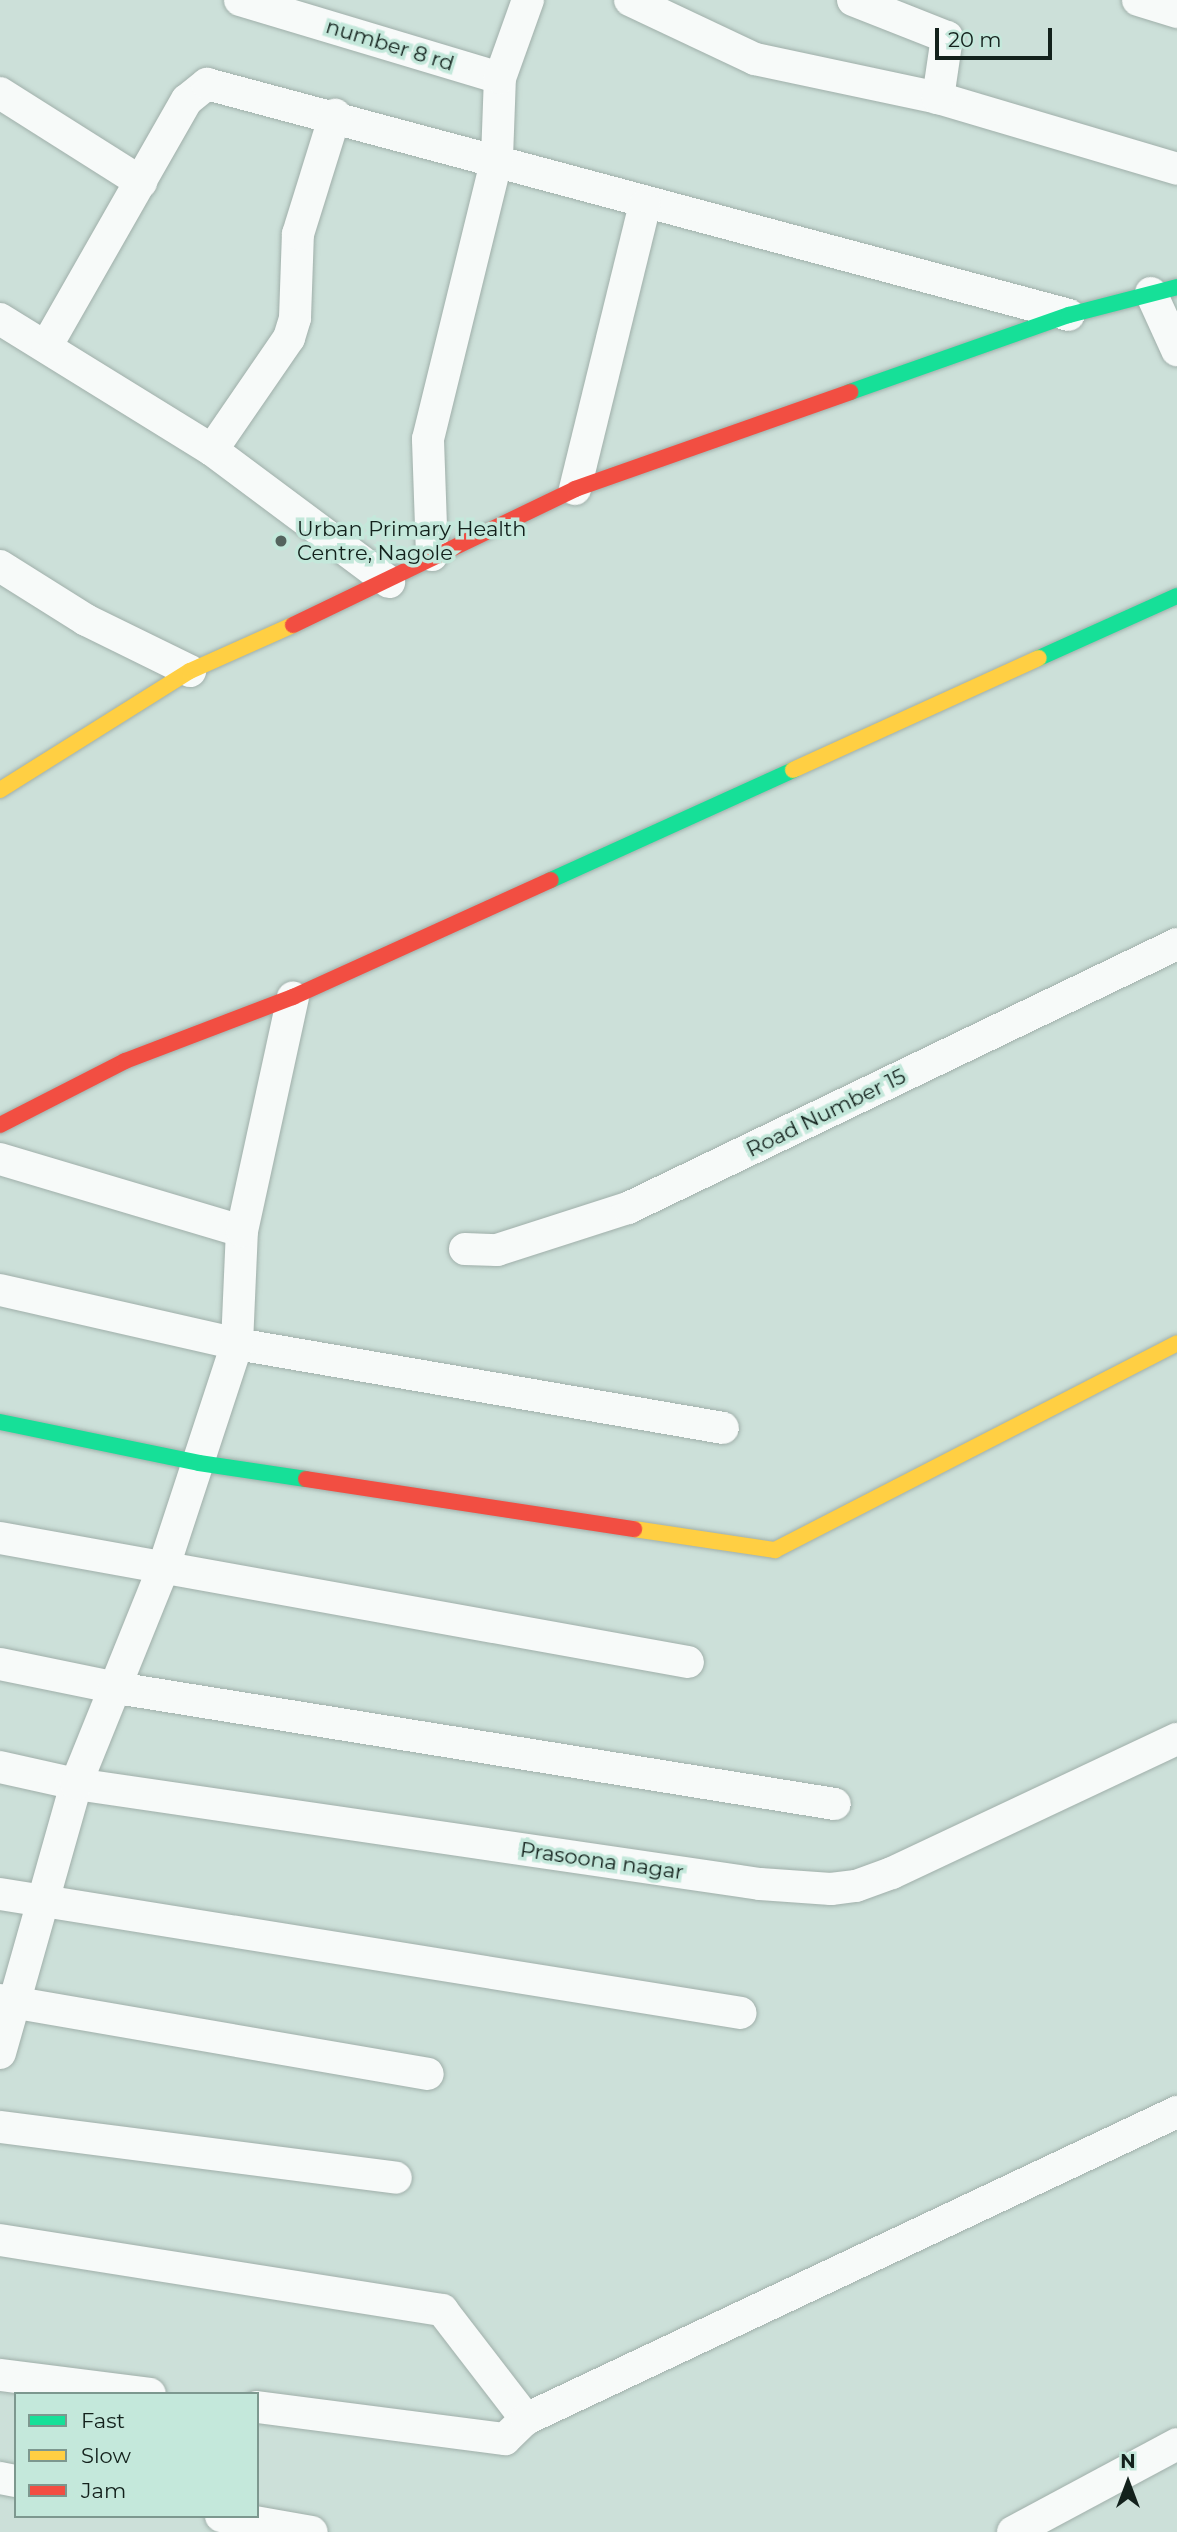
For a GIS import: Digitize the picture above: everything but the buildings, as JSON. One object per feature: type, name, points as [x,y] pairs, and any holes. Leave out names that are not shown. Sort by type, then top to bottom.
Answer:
[{"type":"street","name":"number 8 rd","points":[[240,0],[500,78]]},
{"type":"street","points":[[432,555],[428,439],[497,158],[500,78],[528,0]]},
{"type":"street","points":[[630,0],[755,59],[938,98],[1177,169]]},
{"type":"street","points":[[852,0],[947,37],[938,98]]},
{"type":"street","points":[[1138,0],[1177,12]]},
{"type":"street","points":[[47,345],[187,100],[207,84],[497,158],[645,205],[1069,315]]},
{"type":"street","points":[[0,93],[141,181]]},
{"type":"street","points":[[212,450],[289,338],[295,318],[298,234],[335,115]]},
{"type":"street","points":[[575,489],[645,205]]},
{"type":"street","points":[[0,790],[190,671],[389,582],[432,555],[575,489],[1069,315],[1164,290],[1177,350]]},
{"type":"street","points":[[0,319],[47,345],[212,450],[389,582]]},
{"type":"street","points":[[0,566],[86,620],[190,671]]},
{"type":"street","points":[[0,1125],[125,1061],[293,997],[1177,596]]},
{"type":"street","name":"Road Number 15","points":[[465,1249],[497,1250],[628,1208],[1177,944]]},
{"type":"street","points":[[0,2053],[7,2001],[45,1903],[76,1784],[163,1569],[237,1344],[242,1231],[293,997]]},
{"type":"street","points":[[0,1159],[242,1231]]},
{"type":"street","points":[[0,1290],[237,1344],[723,1428]]},
{"type":"street","points":[[0,1422],[199,1463],[775,1550],[1177,1343]]},
{"type":"street","points":[[0,1538],[688,1662]]},
{"type":"street","points":[[0,1664],[117,1688],[835,1804]]},
{"type":"street","name":"Prasoona nagar","points":[[0,1767],[76,1784],[760,1884],[831,1889],[892,1873],[1177,1740]]},
{"type":"street","points":[[0,1894],[741,2013]]},
{"type":"street","points":[[7,2001],[428,2074]]},
{"type":"street","points":[[259,2407],[505,2439],[526,2419],[1177,2112]]},
{"type":"street","points":[[0,2127],[396,2178]]},
{"type":"street","points":[[0,2239],[442,2310],[526,2419]]},
{"type":"street","points":[[0,2375],[133,2392]]},
{"type":"street","points":[[1013,2532],[1177,2444]]},
{"type":"street","points":[[232,2518],[312,2532]]},
{"type":"traffic: fast","points":[[850,392],[1069,315],[1177,287]]},
{"type":"traffic: fast","points":[[1039,658],[1177,596]]},
{"type":"traffic: fast","points":[[551,880],[793,770]]},
{"type":"traffic: fast","points":[[0,1422],[199,1463],[306,1479]]},
{"type":"traffic: slow","points":[[0,790],[190,671],[293,625]]},
{"type":"traffic: slow","points":[[793,770],[1039,658]]},
{"type":"traffic: slow","points":[[634,1529],[775,1550],[1177,1343]]},
{"type":"traffic: jam","points":[[293,625],[575,489],[850,392]]},
{"type":"traffic: jam","points":[[0,1125],[125,1061],[293,997],[551,880]]},
{"type":"traffic: jam","points":[[306,1479],[634,1529]]},
{"type":"place","name":"Urban Primary Health Centre, Nagole","points":[[281,541]]}]
